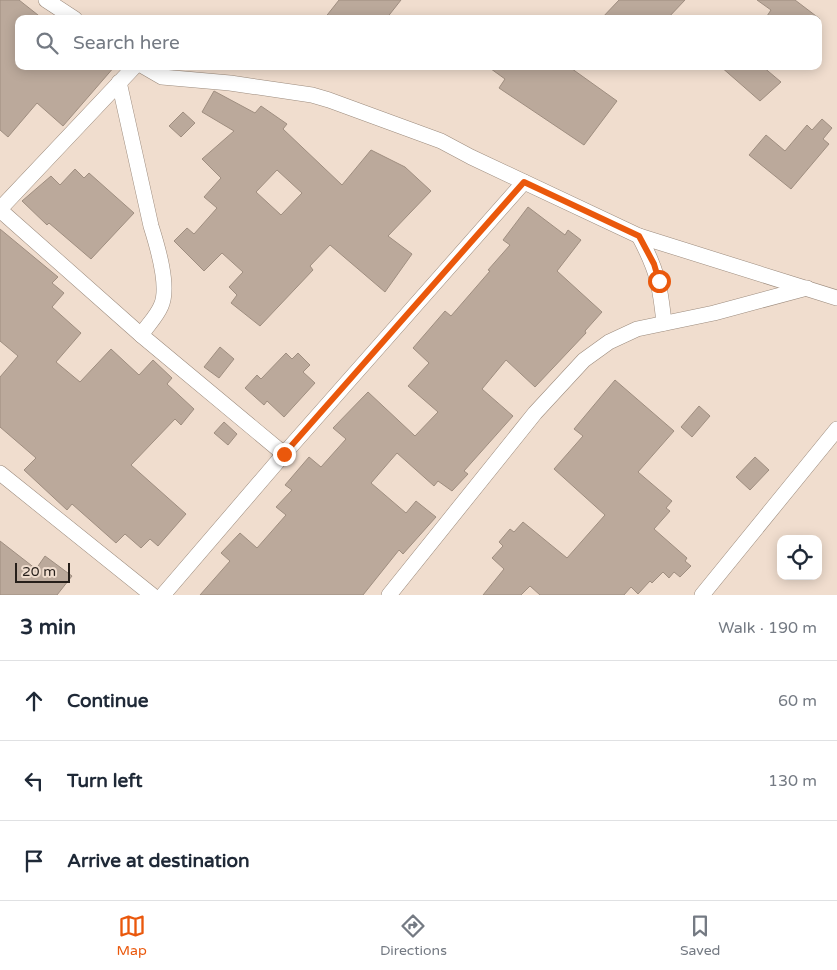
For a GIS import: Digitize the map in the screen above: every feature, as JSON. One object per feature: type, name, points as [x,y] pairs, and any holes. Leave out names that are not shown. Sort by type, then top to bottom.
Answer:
[{"type":"street","points":[[46,0],[69,15]]},
{"type":"street","points":[[130,70],[0,209],[141,335],[284,454]]},
{"type":"street","points":[[150,70],[162,77],[230,83],[312,95],[329,100],[441,141],[639,236],[837,298]]},
{"type":"street","points":[[119,82],[151,226],[158,248],[164,292],[162,306],[141,335]]},
{"type":"street","points":[[163,595],[284,454],[524,182]]},
{"type":"street","points":[[639,236],[654,264],[659,281],[664,323]]},
{"type":"street","points":[[389,595],[535,413],[584,360],[609,342],[637,329],[714,314],[807,288]]},
{"type":"street","points":[[702,595],[837,429]]},
{"type":"street","points":[[0,473],[152,595]]},
{"type":"building","points":[[0,0],[19,0],[38,15],[15,15],[15,70],[112,70],[63,126],[37,103],[8,137],[0,130]]},
{"type":"building","points":[[339,0],[401,0],[389,15],[327,15]]},
{"type":"building","points":[[619,0],[685,0],[671,15],[605,15]]},
{"type":"building","points":[[757,0],[795,0],[815,15],[768,15],[771,10]]},
{"type":"building","points":[[493,70],[574,70],[617,101],[584,145],[499,88],[505,79]]},
{"type":"building","points":[[725,70],[767,70],[781,82],[760,101]]},
{"type":"building","points":[[214,91],[255,113],[261,106],[287,124],[283,129],[342,185],[371,150],[405,167],[431,191],[388,236],[412,254],[385,292],[330,245],[310,266],[313,270],[260,326],[231,303],[237,295],[229,287],[243,272],[222,253],[204,271],[174,241],[187,228],[194,234],[217,208],[204,197],[221,178],[202,159],[234,131],[202,112]],"holes":[[[277,170],[302,193],[281,215],[256,192]]]},
{"type":"building","points":[[183,112],[195,123],[181,137],[169,126]]},
{"type":"building","points":[[822,119],[832,128],[823,139],[829,144],[791,189],[749,155],[766,135],[785,151],[807,125],[812,130]]},
{"type":"building","points":[[75,169],[84,178],[89,173],[134,213],[91,259],[49,223],[47,225],[22,201],[51,176],[60,185]]},
{"type":"building","points":[[528,207],[565,235],[568,230],[581,240],[557,271],[602,312],[585,331],[586,333],[535,387],[506,360],[482,389],[513,416],[464,471],[468,474],[452,491],[438,481],[434,486],[397,453],[371,483],[406,513],[416,501],[436,517],[403,554],[399,550],[363,595],[200,595],[230,561],[221,553],[240,533],[257,548],[286,515],[276,507],[292,490],[285,485],[309,457],[321,467],[346,439],[333,428],[368,392],[415,436],[438,412],[408,386],[429,363],[413,348],[445,311],[451,316],[490,271],[488,270],[510,245],[503,240]]},
{"type":"building","points":[[0,229],[58,277],[52,283],[64,293],[52,307],[81,333],[56,362],[80,382],[111,349],[139,375],[153,360],[172,378],[167,384],[194,409],[181,425],[175,419],[131,465],[186,514],[158,546],[150,539],[141,548],[125,534],[116,543],[72,504],[67,510],[24,470],[36,458],[0,427],[0,377],[18,356],[0,341]]},
{"type":"building","points":[[220,347],[234,359],[219,378],[204,367]]},
{"type":"building","points":[[286,353],[292,359],[298,353],[310,365],[303,372],[315,383],[284,417],[267,401],[264,405],[245,388],[257,375],[261,379]]},
{"type":"building","points":[[615,380],[674,431],[638,472],[672,501],[666,508],[670,511],[654,529],[687,558],[685,561],[691,566],[680,577],[674,572],[669,578],[663,572],[652,583],[650,581],[638,594],[631,587],[624,595],[540,595],[530,586],[521,595],[483,595],[504,569],[492,558],[503,546],[499,542],[510,529],[514,532],[523,522],[567,558],[605,515],[554,469],[583,436],[574,429]]},
{"type":"building","points":[[699,406],[710,416],[692,437],[681,427]]},
{"type":"building","points":[[224,422],[237,434],[228,445],[214,433]]},
{"type":"building","points":[[755,457],[769,470],[750,490],[736,477]]},
{"type":"building","points":[[0,541],[36,569],[45,556],[72,576],[57,595],[0,595]]},
{"type":"route","points":[[284,454],[524,182],[639,236],[654,264],[659,281]]}]
